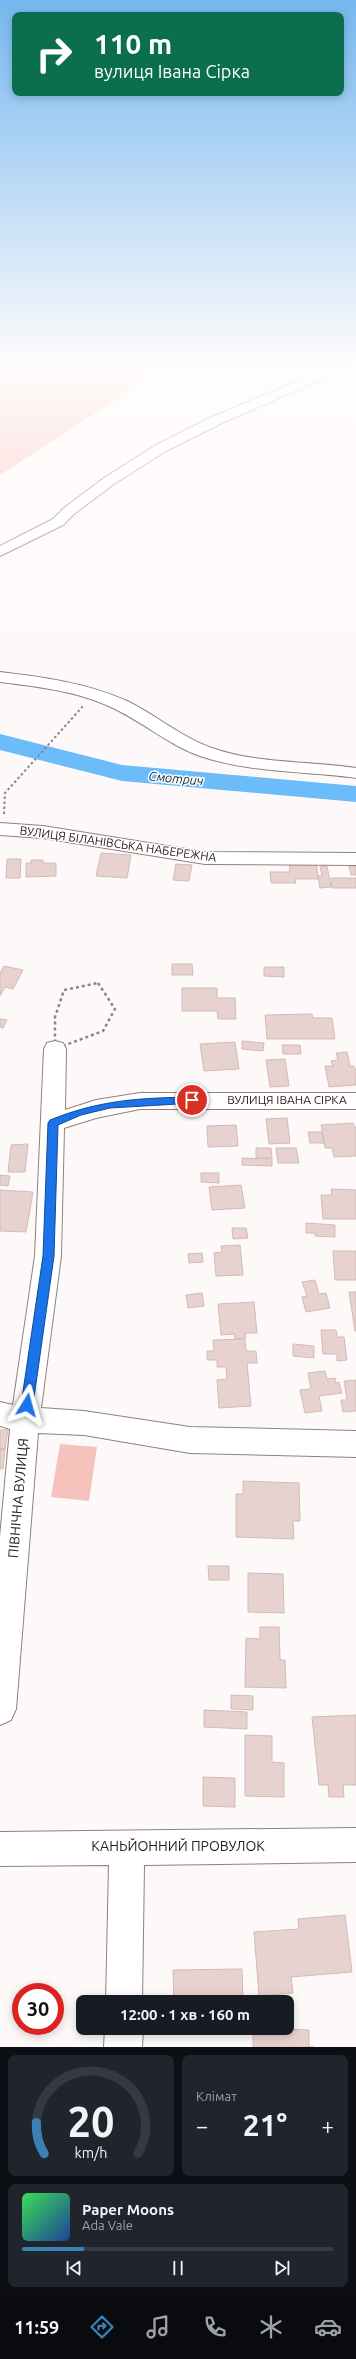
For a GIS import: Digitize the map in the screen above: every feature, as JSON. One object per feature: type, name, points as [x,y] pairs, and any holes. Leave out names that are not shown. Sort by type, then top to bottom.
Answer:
[{"type":"street","points":[[0,552],[58,522],[69,511],[137,464]]},
{"type":"street","points":[[0,677],[69,687],[101,697],[122,706],[181,741],[206,752],[246,761],[356,773]]},
{"type":"street","name":"ВУЛИЦЯ БІЛАНІВСЬКА НАБЕРЕЖНА","points":[[1,829],[43,832],[205,858],[356,860]]},
{"type":"street","name":"ПІВНІЧНА ВУЛИЦЯ","points":[[0,1709],[12,1417],[48,1256],[56,1049]]},
{"type":"street","name":"ВУЛИЦЯ ІВАНА СІРКА","points":[[53,1123],[79,1112],[104,1106],[140,1101],[356,1101]]},
{"type":"street","points":[[12,1417],[84,1423],[190,1440],[356,1444]]},
{"type":"street","points":[[124,1995],[127,1846]]},
{"type":"street","name":"КАНЬЙОННИЙ ПРОВУЛОК","points":[[0,1849],[127,1846],[356,1846]]},
{"type":"street","points":[[123,2047],[124,2035]]},
{"type":"path","points":[[1,829],[5,793],[74,716]]},
{"type":"path","points":[[98,983],[115,1009],[103,1031],[56,1049],[55,1017],[64,990],[98,983]]},
{"type":"shaded area","points":[[0,464],[18,464],[0,475]]},
{"type":"shaded area","points":[[60,1444],[97,1447],[89,1501],[51,1497]]},
{"type":"building","points":[[101,853],[131,855],[127,878],[96,876]]},
{"type":"building","points":[[7,859],[21,859],[20,878],[6,878]]},
{"type":"building","points":[[31,860],[43,860],[43,863],[56,863],[56,876],[26,877],[26,863],[32,863]]},
{"type":"building","points":[[289,860],[316,860],[318,879],[295,879],[296,883],[271,883],[270,872],[290,872]]},
{"type":"building","points":[[176,864],[192,865],[189,881],[173,880]]},
{"type":"building","points":[[327,866],[331,887],[320,888],[318,876],[322,875],[320,867]]},
{"type":"building","points":[[349,866],[356,866],[356,875],[351,875]]},
{"type":"building","points":[[331,878],[356,878],[356,888],[332,888]]},
{"type":"building","points":[[172,964],[192,964],[193,975],[172,975]]},
{"type":"building","points":[[4,966],[23,970],[13,989],[5,987],[0,996],[0,973]]},
{"type":"building","points":[[264,967],[284,967],[284,977],[264,976]]},
{"type":"building","points":[[182,988],[217,988],[217,998],[235,998],[236,1019],[218,1019],[217,1011],[182,1011]]},
{"type":"building","points":[[312,1014],[313,1018],[332,1018],[335,1039],[267,1039],[265,1015]]},
{"type":"building","points":[[0,1019],[7,1020],[3,1028],[0,1027]]},
{"type":"building","points":[[242,1041],[264,1043],[263,1051],[242,1049]]},
{"type":"building","points":[[235,1042],[239,1069],[204,1071],[200,1044]]},
{"type":"building","points":[[282,1045],[300,1045],[301,1054],[283,1054]]},
{"type":"building","points":[[347,1052],[350,1066],[354,1066],[356,1071],[356,1085],[329,1087],[325,1066],[333,1066],[331,1061],[338,1060],[336,1053]]},
{"type":"building","points":[[285,1059],[289,1086],[270,1087],[266,1060]]},
{"type":"building","points":[[287,1118],[290,1143],[269,1144],[266,1119]]},
{"type":"building","points":[[353,1123],[356,1129],[356,1156],[334,1157],[332,1148],[325,1148],[321,1125]]},
{"type":"building","points":[[236,1125],[238,1146],[208,1147],[207,1126]]},
{"type":"building","points":[[308,1132],[322,1132],[324,1143],[310,1143]]},
{"type":"building","points":[[28,1144],[25,1172],[8,1172],[11,1145]]},
{"type":"building","points":[[256,1148],[271,1148],[272,1158],[256,1158]]},
{"type":"building","points":[[276,1148],[296,1148],[299,1163],[278,1163]]},
{"type":"building","points":[[242,1158],[272,1159],[272,1166],[242,1165]]},
{"type":"building","points":[[201,1173],[219,1173],[219,1183],[201,1182]]},
{"type":"building","points":[[0,1175],[10,1176],[8,1186],[0,1185]]},
{"type":"building","points":[[241,1185],[245,1208],[212,1210],[209,1187]]},
{"type":"building","points":[[331,1189],[356,1190],[356,1219],[323,1219],[321,1195],[332,1195]]},
{"type":"building","points":[[0,1190],[33,1192],[26,1232],[0,1231]]},
{"type":"building","points":[[306,1223],[335,1225],[335,1237],[315,1236],[315,1233],[306,1233]]},
{"type":"building","points":[[232,1228],[246,1228],[248,1238],[233,1239]]},
{"type":"building","points":[[240,1245],[243,1275],[216,1276],[214,1253],[222,1252],[221,1246]]},
{"type":"building","points":[[333,1251],[356,1251],[356,1280],[335,1280]]},
{"type":"building","points":[[202,1253],[203,1262],[189,1263],[188,1254]]},
{"type":"building","points":[[315,1280],[319,1294],[326,1293],[330,1308],[306,1312],[302,1297],[307,1296],[302,1282]]},
{"type":"building","points":[[349,1292],[356,1292],[356,1331],[355,1331]]},
{"type":"building","points":[[202,1293],[204,1306],[188,1308],[186,1295]]},
{"type":"building","points":[[254,1302],[257,1333],[245,1333],[246,1338],[235,1339],[234,1334],[221,1335],[218,1304]]},
{"type":"building","points":[[321,1330],[336,1330],[337,1337],[344,1337],[347,1360],[337,1361],[337,1354],[323,1354]]},
{"type":"building","points":[[245,1339],[246,1351],[256,1351],[257,1363],[247,1363],[251,1406],[219,1408],[217,1380],[227,1379],[226,1367],[217,1367],[217,1360],[207,1360],[207,1351],[214,1351],[213,1340]]},
{"type":"building","points":[[293,1344],[314,1346],[314,1358],[293,1356]]},
{"type":"building","points":[[325,1371],[327,1379],[335,1378],[336,1383],[339,1382],[342,1393],[319,1396],[322,1411],[305,1413],[300,1390],[311,1389],[308,1373]]},
{"type":"building","points":[[356,1380],[356,1411],[343,1412],[341,1400],[347,1400],[344,1381]]},
{"type":"building","points":[[0,1430],[8,1430],[5,1449],[0,1449]]},
{"type":"building","points":[[0,1449],[5,1449],[3,1469],[0,1469]]},
{"type":"building","points":[[243,1481],[299,1483],[300,1521],[293,1521],[294,1539],[236,1537],[236,1494],[243,1494]]},
{"type":"building","points":[[208,1566],[229,1566],[229,1580],[209,1580]]},
{"type":"building","points":[[248,1573],[283,1574],[284,1613],[248,1612]]},
{"type":"building","points":[[260,1627],[279,1627],[280,1660],[285,1660],[286,1688],[245,1687],[246,1638],[260,1639]]},
{"type":"building","points":[[231,1695],[253,1696],[253,1710],[231,1709]]},
{"type":"building","points":[[204,1710],[247,1712],[247,1729],[204,1727]]},
{"type":"building","points":[[356,1715],[356,1785],[343,1785],[344,1797],[329,1797],[328,1785],[319,1785],[312,1717]]},
{"type":"building","points":[[245,1735],[272,1736],[272,1762],[284,1763],[284,1797],[245,1796]]},
{"type":"building","points":[[203,1777],[235,1778],[235,1807],[203,1806]]},
{"type":"building","points":[[345,1915],[352,1972],[291,1977],[293,1993],[259,1995],[254,1932],[299,1929],[298,1919]]},
{"type":"building","points":[[242,1969],[243,1995],[174,1995],[173,1970]]},
{"type":"building","points":[[294,2029],[309,2030],[309,2047],[253,2047],[253,2035],[294,2035]]},
{"type":"waterway","name":"Смотрич","points":[[0,742],[122,773],[241,785],[356,794]]},
{"type":"route","points":[[27,1405],[48,1256],[53,1123],[79,1112],[110,1105],[140,1101],[192,1100]]}]
